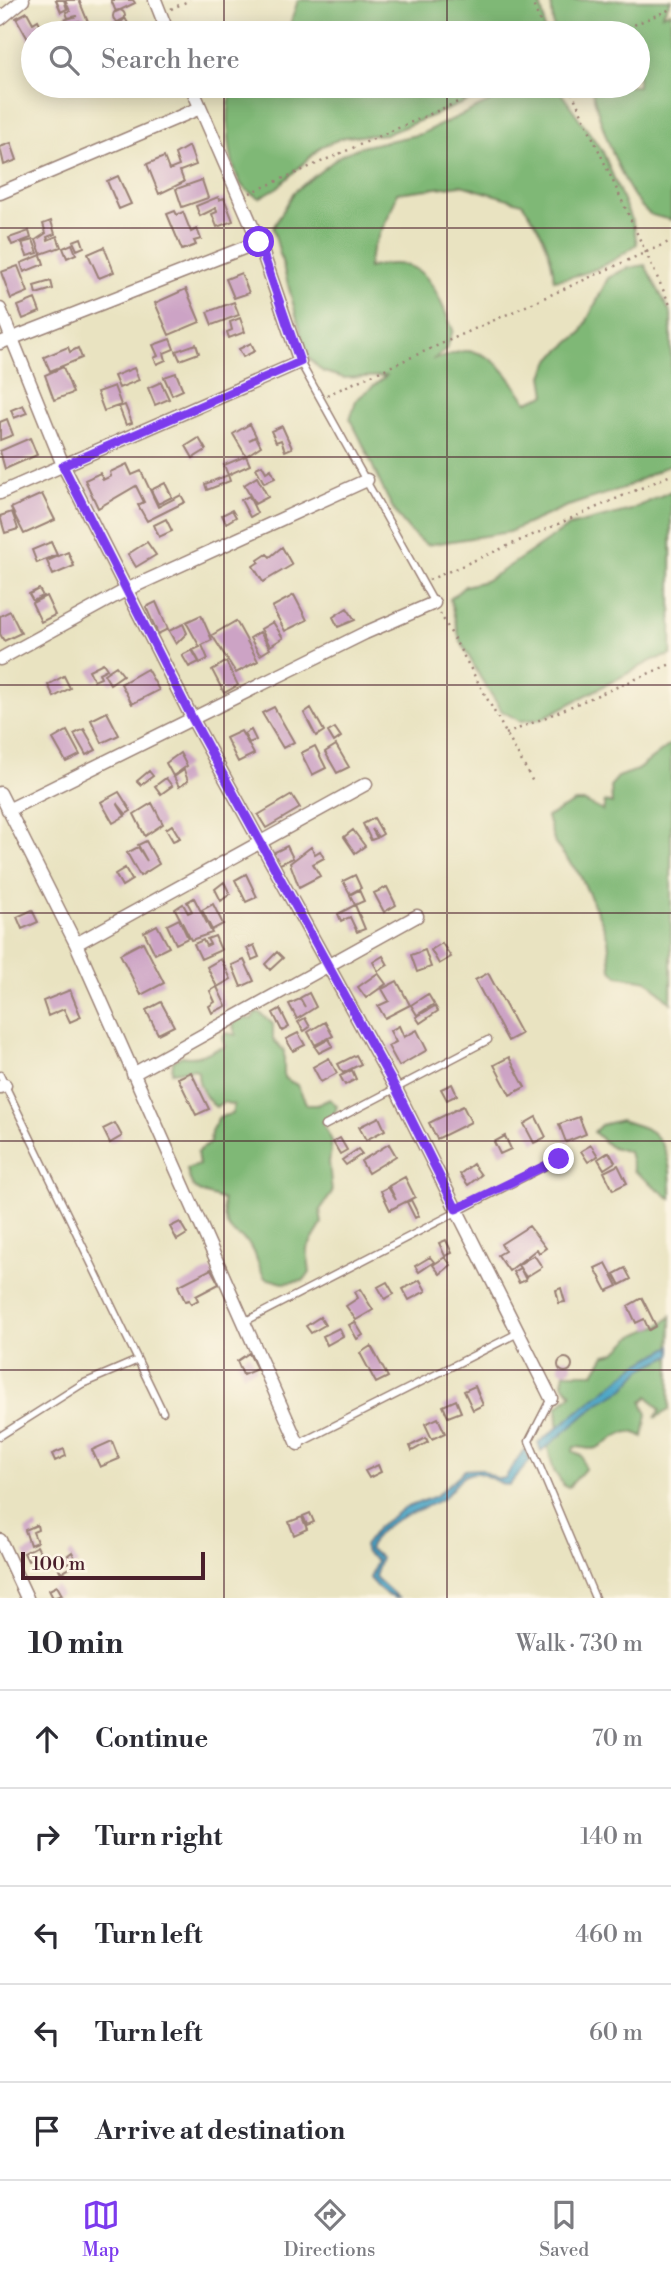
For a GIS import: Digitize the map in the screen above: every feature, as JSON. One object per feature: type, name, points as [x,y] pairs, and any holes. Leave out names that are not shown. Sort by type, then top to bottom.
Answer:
[{"type":"street","points":[[0,19],[23,0]]},
{"type":"street","points":[[155,0],[163,21]]},
{"type":"street","points":[[0,493],[300,362],[259,242],[196,98]]},
{"type":"street","points":[[0,193],[200,108]]},
{"type":"street","points":[[6,340],[259,242]]},
{"type":"street","points":[[0,309],[6,340],[63,466],[259,844],[396,1089],[551,1398]]},
{"type":"street","points":[[0,659],[126,590],[367,480]]},
{"type":"street","points":[[8,810],[365,633],[434,603]]},
{"type":"street","points":[[76,944],[366,784]]},
{"type":"street","points":[[0,793],[76,944],[298,1444]]},
{"type":"street","points":[[134,1074],[417,916]]},
{"type":"street","points":[[0,1540],[27,1598]]},
{"type":"lane","points":[[300,362],[434,603]]},
{"type":"lane","points":[[324,1126],[488,1040]]},
{"type":"lane","points":[[2,1082],[163,1412]]},
{"type":"lane","points":[[244,1322],[456,1209],[559,1159]]},
{"type":"lane","points":[[298,1444],[518,1333]]},
{"type":"lane","points":[[0,1436],[82,1384],[138,1360]]},
{"type":"lane","points":[[551,1398],[529,1441],[595,1598]]},
{"type":"path","points":[[160,14],[190,0]]},
{"type":"path","points":[[531,0],[540,21]]},
{"type":"path","points":[[643,21],[671,9]]},
{"type":"path","points":[[240,197],[467,98]]},
{"type":"path","points":[[575,98],[671,307]]},
{"type":"path","points":[[321,397],[671,241]]},
{"type":"path","points":[[423,583],[671,475]]},
{"type":"path","points":[[434,603],[533,782]]},
{"type":"path","points":[[506,734],[671,664]]},
{"type":"green space","points":[[298,0],[539,0],[544,19],[544,21],[291,21]]},
{"type":"green space","points":[[551,0],[671,0],[662,15],[671,12],[671,220],[650,214],[631,191],[613,155],[595,98],[650,98],[650,21],[553,21]]},
{"type":"green space","points":[[231,98],[476,98],[387,134],[345,137],[322,146],[278,187],[259,198],[242,186],[233,163]]},
{"type":"green space","points":[[498,98],[565,98],[603,152],[633,224],[637,244],[598,268],[577,276],[554,280],[544,239],[522,203],[461,185],[397,193],[373,248],[368,268],[387,264],[403,265],[425,276],[433,286],[453,330],[447,348],[434,359],[466,351],[486,356],[502,369],[527,402],[546,395],[543,376],[551,358],[581,333],[608,278],[627,268],[645,265],[671,314],[671,464],[624,488],[565,507],[509,532],[427,545],[401,520],[382,488],[350,420],[356,400],[386,376],[344,378],[322,371],[307,356],[273,228],[294,192],[341,155],[360,147],[421,134]]},
{"type":"green space","points":[[671,491],[671,655],[653,660],[541,719],[520,721],[502,711],[460,640],[450,599],[465,586],[485,581],[502,571],[569,526],[631,510]]},
{"type":"green space","points":[[671,744],[671,1003],[648,981],[618,976],[611,969],[608,939],[601,920],[580,875],[555,844],[547,817],[575,802],[585,802],[603,811],[605,802],[612,804],[611,785],[618,777],[637,770]]},
{"type":"green space","points":[[255,1013],[260,1013],[273,1024],[273,1039],[284,1051],[284,1078],[297,1085],[307,1105],[317,1105],[330,1099],[337,1106],[334,1116],[322,1122],[332,1141],[329,1162],[332,1193],[320,1210],[322,1224],[307,1249],[310,1273],[303,1281],[283,1283],[265,1278],[250,1245],[226,1223],[223,1200],[195,1188],[187,1169],[199,1165],[197,1152],[210,1143],[211,1131],[219,1117],[232,1114],[234,1105],[223,1102],[216,1107],[203,1091],[198,1071],[194,1069],[172,1072],[173,1061],[182,1056],[199,1056],[225,1047],[222,1037],[226,1033],[236,1035],[233,1026],[237,1018],[252,1019]]},
{"type":"green space","points":[[621,1120],[649,1130],[663,1146],[669,1163],[671,1199],[634,1171],[629,1152],[609,1146],[594,1132],[601,1125]]},
{"type":"green space","points":[[671,1316],[669,1410],[655,1418],[660,1410],[648,1396],[642,1402],[647,1414],[643,1437],[630,1432],[597,1448],[574,1447],[573,1451],[582,1456],[585,1469],[569,1487],[564,1486],[554,1471],[547,1445],[559,1436],[557,1407],[572,1394],[562,1383],[564,1373],[594,1373],[605,1355],[617,1351],[632,1337],[663,1323]]},
{"type":"water","points":[[671,1346],[671,1355],[642,1369],[624,1389],[599,1403],[541,1452],[538,1443],[638,1364]]},
{"type":"water","points":[[525,1448],[530,1461],[509,1485],[479,1473],[469,1474],[442,1499],[400,1518],[380,1531],[369,1550],[381,1557],[375,1577],[398,1598],[386,1594],[375,1585],[370,1578],[377,1560],[366,1553],[364,1546],[379,1526],[403,1509],[436,1496],[465,1470],[480,1469],[498,1479],[505,1478]]},
{"type":"building","points":[[56,0],[64,0],[67,9],[61,12]]},
{"type":"building","points":[[65,0],[79,0],[88,21],[64,21],[77,16],[68,18],[66,12],[70,11]]},
{"type":"building","points":[[111,0],[133,0],[135,3],[116,12]]},
{"type":"building","points":[[27,12],[32,21],[21,21],[21,27],[16,18]]},
{"type":"building","points":[[115,12],[123,12],[123,20],[115,20]]},
{"type":"building","points":[[11,143],[17,160],[4,165],[0,147]]},
{"type":"building","points":[[189,146],[196,165],[180,171],[184,182],[159,194],[147,164],[164,157],[169,170],[179,166],[175,154]]},
{"type":"building","points":[[118,176],[131,204],[119,209],[107,181]]},
{"type":"building","points":[[202,180],[208,198],[182,207],[176,189]]},
{"type":"building","points":[[218,197],[219,200],[224,198],[233,221],[217,227],[212,214],[217,212],[216,208],[200,216],[196,206]]},
{"type":"building","points":[[175,211],[177,215],[183,212],[191,232],[197,229],[201,239],[194,241],[196,245],[182,250],[167,214]]},
{"type":"building","points":[[51,221],[55,234],[47,237],[48,240],[57,236],[61,247],[41,254],[36,240],[46,233],[43,224]]},
{"type":"building","points":[[29,231],[31,238],[12,245],[9,238]]},
{"type":"building","points":[[81,238],[84,247],[77,250],[73,241]]},
{"type":"building","points":[[33,240],[38,253],[27,256],[22,243]]},
{"type":"building","points":[[72,244],[76,254],[67,258],[63,248]]},
{"type":"building","points":[[104,247],[114,272],[99,278],[88,254]]},
{"type":"building","points":[[41,255],[44,264],[24,272],[21,263]]},
{"type":"building","points":[[18,266],[28,292],[11,299],[1,272]]},
{"type":"building","points":[[241,273],[249,293],[234,298],[226,279]]},
{"type":"building","points":[[51,281],[53,289],[36,294],[34,286]]},
{"type":"building","points":[[186,289],[200,322],[169,335],[155,303]]},
{"type":"building","points":[[35,299],[40,312],[23,319],[18,306]]},
{"type":"building","points":[[234,302],[239,315],[212,325],[207,312]]},
{"type":"building","points":[[240,318],[245,332],[229,338],[227,332],[232,330],[230,322]]},
{"type":"building","points":[[170,339],[174,349],[164,353],[166,360],[157,364],[154,358],[158,356],[153,345]]},
{"type":"building","points":[[251,343],[255,351],[243,357],[239,349]]},
{"type":"building","points":[[196,344],[199,353],[180,360],[176,351]]},
{"type":"building","points":[[68,347],[70,352],[78,348],[82,358],[50,371],[44,357]]},
{"type":"building","points":[[63,367],[73,393],[54,400],[45,375]]},
{"type":"building","points":[[134,368],[139,380],[119,388],[114,376]]},
{"type":"building","points":[[176,373],[183,390],[172,395],[164,377]]},
{"type":"building","points":[[161,382],[169,399],[155,405],[148,388]]},
{"type":"building","points":[[114,386],[121,405],[104,411],[97,392]]},
{"type":"building","points":[[23,405],[27,413],[14,418],[11,410]]},
{"type":"building","points":[[125,405],[132,423],[126,425],[119,407]]},
{"type":"building","points":[[7,419],[13,435],[0,440],[0,422]]},
{"type":"building","points":[[250,424],[256,436],[249,440],[256,437],[261,446],[246,456],[233,434]]},
{"type":"building","points":[[282,426],[292,448],[285,451],[281,440],[276,442],[271,431]]},
{"type":"building","points":[[30,438],[37,455],[5,469],[0,451]]},
{"type":"building","points":[[199,438],[206,450],[193,458],[186,446]]},
{"type":"building","points":[[246,456],[250,465],[228,475],[224,465]]},
{"type":"building","points":[[127,464],[132,475],[141,471],[158,507],[181,495],[185,502],[147,521],[138,505],[144,502],[136,486],[98,508],[85,480],[100,473],[103,480],[111,476],[110,472]]},
{"type":"building","points":[[262,465],[266,472],[271,469],[275,478],[264,483],[256,468]]},
{"type":"building","points":[[228,475],[230,481],[207,490],[205,484]]},
{"type":"building","points":[[257,477],[268,497],[255,504],[244,485]]},
{"type":"building","points":[[165,483],[172,497],[158,504],[151,490]]},
{"type":"building","points":[[42,494],[55,520],[24,534],[11,508]]},
{"type":"building","points":[[249,496],[257,513],[250,517],[241,500]]},
{"type":"building","points":[[232,510],[236,517],[226,523],[222,515]]},
{"type":"building","points":[[12,512],[18,529],[5,533],[0,516]]},
{"type":"building","points":[[166,519],[172,531],[159,537],[154,525]]},
{"type":"building","points":[[51,542],[57,555],[37,563],[32,550]]},
{"type":"building","points":[[147,542],[156,555],[136,567],[128,554]]},
{"type":"building","points":[[282,547],[292,565],[263,582],[253,566],[267,554],[270,557]]},
{"type":"building","points":[[68,552],[74,566],[53,575],[47,561]]},
{"type":"building","points":[[39,589],[43,596],[33,601],[29,594]]},
{"type":"building","points":[[294,595],[307,620],[285,631],[272,607]]},
{"type":"building","points":[[46,596],[55,615],[41,622],[32,603]]},
{"type":"building","points":[[156,602],[168,629],[158,634],[146,607]]},
{"type":"building","points":[[347,608],[355,620],[338,627],[333,617]]},
{"type":"building","points":[[10,611],[21,633],[4,641],[0,634],[0,616]]},
{"type":"building","points":[[201,615],[212,640],[202,645],[208,659],[200,663],[193,650],[200,647],[186,622]]},
{"type":"building","points":[[236,621],[258,661],[236,673],[212,635]]},
{"type":"building","points":[[273,622],[283,638],[270,646],[261,629]]},
{"type":"building","points":[[183,624],[187,633],[176,644],[169,631]]},
{"type":"building","points":[[260,632],[270,649],[260,655],[250,638]]},
{"type":"building","points":[[192,650],[199,662],[189,667],[182,655]]},
{"type":"building","points":[[226,662],[238,685],[224,693],[212,670]]},
{"type":"building","points":[[103,663],[107,669],[99,673],[101,678],[94,681],[89,670]]},
{"type":"building","points":[[116,666],[123,675],[110,684],[104,674]]},
{"type":"building","points":[[147,669],[159,690],[132,704],[121,684]]},
{"type":"building","points":[[64,676],[70,688],[54,697],[48,685]]},
{"type":"building","points":[[274,707],[294,742],[283,748],[262,713]]},
{"type":"building","points":[[311,708],[324,731],[316,736],[304,713]]},
{"type":"building","points":[[107,712],[119,735],[102,743],[91,720]]},
{"type":"building","points":[[335,728],[341,737],[334,742],[328,732]]},
{"type":"building","points":[[84,729],[96,750],[86,755],[74,734]]},
{"type":"building","points":[[251,730],[256,740],[249,743],[244,734]]},
{"type":"building","points":[[67,731],[80,755],[66,762],[53,739]]},
{"type":"building","points":[[241,731],[254,754],[238,762],[226,738]]},
{"type":"building","points":[[336,745],[349,767],[337,773],[325,752]]},
{"type":"building","points":[[315,746],[326,768],[312,775],[301,753]]},
{"type":"building","points":[[180,753],[187,766],[173,776],[166,763]]},
{"type":"building","points":[[184,770],[188,781],[179,787],[174,777]]},
{"type":"building","points":[[149,771],[153,776],[141,785],[137,781]]},
{"type":"building","points":[[166,778],[172,786],[161,794],[155,786]]},
{"type":"building","points":[[119,792],[131,811],[126,814],[117,803],[125,816],[113,823],[101,802]]},
{"type":"building","points":[[292,795],[300,808],[266,828],[258,815]]},
{"type":"building","points":[[152,803],[163,824],[145,836],[134,814]]},
{"type":"building","points":[[374,818],[383,834],[378,837],[372,829],[377,838],[371,840],[363,824]]},
{"type":"building","points":[[172,825],[180,838],[173,841],[166,829]]},
{"type":"building","points":[[353,830],[365,846],[355,853],[344,837]]},
{"type":"building","points":[[146,841],[159,864],[140,876],[127,853],[138,847],[147,861],[138,845]]},
{"type":"building","points":[[287,846],[293,858],[278,865],[271,854]]},
{"type":"building","points":[[311,847],[315,854],[320,851],[324,858],[313,864],[320,876],[299,887],[290,863]]},
{"type":"building","points":[[125,868],[132,880],[122,886],[115,874]]},
{"type":"building","points":[[246,874],[257,897],[246,902],[235,880]]},
{"type":"building","points":[[355,875],[361,888],[350,894],[343,881]]},
{"type":"building","points":[[224,882],[230,894],[221,901],[215,889]]},
{"type":"building","points":[[387,887],[396,905],[384,912],[374,893]]},
{"type":"building","points":[[359,890],[364,901],[355,905],[350,895]]},
{"type":"building","points":[[194,898],[212,933],[191,940],[175,909],[183,904],[188,913],[192,911],[187,902]]},
{"type":"building","points":[[213,904],[223,924],[212,930],[202,910]]},
{"type":"building","points":[[355,905],[365,929],[357,932],[350,917],[341,921],[338,914]]},
{"type":"building","points":[[32,910],[38,922],[22,929],[17,917]]},
{"type":"building","points":[[179,919],[188,938],[176,944],[167,925]]},
{"type":"building","points":[[157,925],[169,947],[155,954],[144,932]]},
{"type":"building","points":[[215,936],[221,950],[201,959],[194,944],[203,940],[206,946],[210,944],[207,939]]},
{"type":"building","points":[[143,942],[164,983],[141,995],[120,954]]},
{"type":"building","points":[[442,943],[451,957],[439,964],[431,950]]},
{"type":"building","points":[[254,945],[259,957],[252,960],[247,948]]},
{"type":"building","points":[[425,950],[431,967],[417,972],[411,955]]},
{"type":"building","points":[[277,952],[283,958],[270,970],[265,964]]},
{"type":"building","points":[[383,956],[388,965],[378,971],[373,962]]},
{"type":"building","points":[[221,959],[231,979],[217,987],[207,967]]},
{"type":"building","points":[[244,960],[254,981],[241,987],[232,965]]},
{"type":"building","points":[[378,973],[386,984],[366,998],[358,987]]},
{"type":"building","points":[[488,973],[521,1034],[508,1041],[475,980]]},
{"type":"building","points":[[397,981],[410,1005],[385,1018],[378,1006],[389,1001],[382,989]]},
{"type":"building","points":[[217,987],[226,1006],[212,1013],[209,1006],[215,1002],[210,991]]},
{"type":"building","points":[[70,990],[81,1017],[70,1022],[64,1009],[48,1016],[43,1001]]},
{"type":"building","points":[[309,993],[316,1007],[297,1019],[289,1004],[300,999],[305,1007],[300,998]]},
{"type":"building","points":[[428,994],[434,1004],[417,1015],[411,1005]]},
{"type":"building","points":[[161,1002],[174,1026],[158,1034],[146,1010]]},
{"type":"building","points":[[435,1006],[438,1011],[420,1023],[416,1017]]},
{"type":"building","points":[[280,1009],[289,1027],[282,1031],[273,1013]]},
{"type":"building","points":[[305,1018],[310,1027],[304,1031],[298,1022]]},
{"type":"building","points":[[325,1022],[333,1036],[315,1045],[308,1032]]},
{"type":"building","points":[[399,1026],[404,1037],[417,1030],[427,1050],[399,1066],[388,1046],[396,1042],[390,1031]]},
{"type":"building","points":[[298,1033],[305,1045],[293,1051],[286,1039]]},
{"type":"building","points":[[329,1039],[333,1046],[319,1053],[315,1047]]},
{"type":"building","points":[[356,1055],[361,1064],[343,1073],[338,1064]]},
{"type":"building","points":[[509,1057],[525,1087],[510,1095],[494,1065]]},
{"type":"building","points":[[329,1058],[337,1073],[321,1082],[313,1067]]},
{"type":"building","points":[[352,1070],[356,1079],[345,1085],[340,1076]]},
{"type":"building","points":[[191,1072],[209,1109],[196,1115],[178,1078]]},
{"type":"building","points":[[452,1084],[457,1095],[447,1100],[441,1089]]},
{"type":"building","points":[[463,1106],[471,1122],[437,1139],[429,1123]]},
{"type":"building","points":[[379,1117],[385,1130],[366,1140],[359,1127]]},
{"type":"building","points":[[536,1117],[546,1137],[534,1143],[524,1124]]},
{"type":"building","points":[[579,1117],[586,1134],[566,1142],[559,1124]]},
{"type":"building","points":[[115,1123],[122,1136],[110,1143],[103,1129]]},
{"type":"building","points":[[505,1136],[511,1149],[500,1154],[494,1142]]},
{"type":"building","points":[[340,1138],[347,1150],[340,1154],[333,1142]]},
{"type":"building","points":[[389,1144],[396,1156],[368,1173],[361,1161]]},
{"type":"building","points":[[591,1145],[598,1156],[588,1162],[581,1151]]},
{"type":"building","points":[[358,1149],[362,1154],[346,1165],[342,1160]]},
{"type":"building","points":[[609,1152],[615,1162],[604,1169],[598,1159]]},
{"type":"building","points":[[473,1164],[481,1175],[468,1185],[460,1174]]},
{"type":"building","points":[[618,1165],[627,1183],[613,1190],[604,1172]]},
{"type":"building","points":[[405,1177],[415,1197],[390,1210],[381,1191],[388,1187],[396,1200],[389,1186]]},
{"type":"building","points":[[411,1200],[419,1216],[415,1218],[407,1202]]},
{"type":"building","points":[[180,1222],[187,1234],[177,1240],[170,1227]]},
{"type":"building","points":[[529,1226],[546,1248],[539,1253],[537,1249],[509,1271],[498,1255],[505,1251],[501,1244]]},
{"type":"building","points":[[446,1240],[452,1253],[445,1256],[439,1243]]},
{"type":"building","points":[[534,1255],[542,1267],[526,1277],[518,1265]]},
{"type":"building","points":[[430,1257],[434,1262],[419,1272],[415,1266]]},
{"type":"building","points":[[445,1257],[451,1265],[440,1274],[433,1265]]},
{"type":"building","points":[[606,1263],[618,1286],[607,1291],[595,1268]]},
{"type":"building","points":[[520,1268],[526,1280],[519,1283],[513,1272]]},
{"type":"building","points":[[625,1268],[631,1279],[620,1285],[614,1274]]},
{"type":"building","points":[[211,1269],[219,1284],[196,1296],[198,1300],[191,1304],[189,1300],[185,1301],[178,1286]]},
{"type":"building","points":[[420,1280],[426,1291],[409,1300],[403,1289]]},
{"type":"building","points":[[387,1282],[394,1294],[385,1299],[378,1287]]},
{"type":"building","points":[[561,1288],[565,1302],[559,1303],[556,1290]]},
{"type":"building","points":[[360,1289],[373,1310],[356,1320],[346,1306],[358,1298],[355,1292]]},
{"type":"building","points":[[642,1298],[656,1326],[649,1330],[644,1319],[636,1323],[628,1306]]},
{"type":"building","points":[[320,1317],[325,1325],[311,1333],[306,1326]]},
{"type":"building","points":[[355,1322],[363,1335],[357,1339],[349,1325]]},
{"type":"building","points":[[339,1328],[343,1336],[327,1345],[323,1336]]},
{"type":"building","points":[[371,1346],[388,1377],[376,1383],[360,1353]]},
{"type":"building","points":[[249,1353],[257,1369],[243,1375],[237,1361]]},
{"type":"building","points":[[565,1358],[570,1360],[570,1370],[565,1372],[560,1370],[558,1365],[560,1360]]},
{"type":"building","points":[[475,1386],[483,1405],[473,1410],[464,1391]]},
{"type":"building","points":[[456,1400],[461,1412],[448,1417],[443,1406]]},
{"type":"building","points":[[438,1418],[445,1433],[432,1439],[425,1424]]},
{"type":"building","points":[[426,1438],[428,1442],[412,1451],[410,1446]]},
{"type":"building","points":[[112,1441],[119,1459],[100,1467],[92,1450]]},
{"type":"building","points":[[64,1449],[66,1456],[55,1461],[52,1454]]},
{"type":"building","points":[[378,1465],[381,1472],[369,1478],[365,1471]]},
{"type":"building","points":[[310,1513],[314,1522],[307,1525],[303,1516]]},
{"type":"building","points":[[302,1517],[307,1529],[294,1535],[289,1522]]},
{"type":"building","points":[[37,1525],[38,1530],[33,1532],[37,1542],[30,1545],[25,1530]]},
{"type":"building","points":[[37,1546],[41,1554],[28,1561],[24,1553]]},
{"type":"building","points":[[72,1552],[78,1564],[61,1573],[58,1567],[71,1561],[68,1555]]},
{"type":"building","points":[[57,1586],[62,1595],[53,1598],[49,1590]]},
{"type":"route","points":[[259,242],[300,362],[63,466],[192,718],[396,1089],[456,1209],[559,1159]]}]
